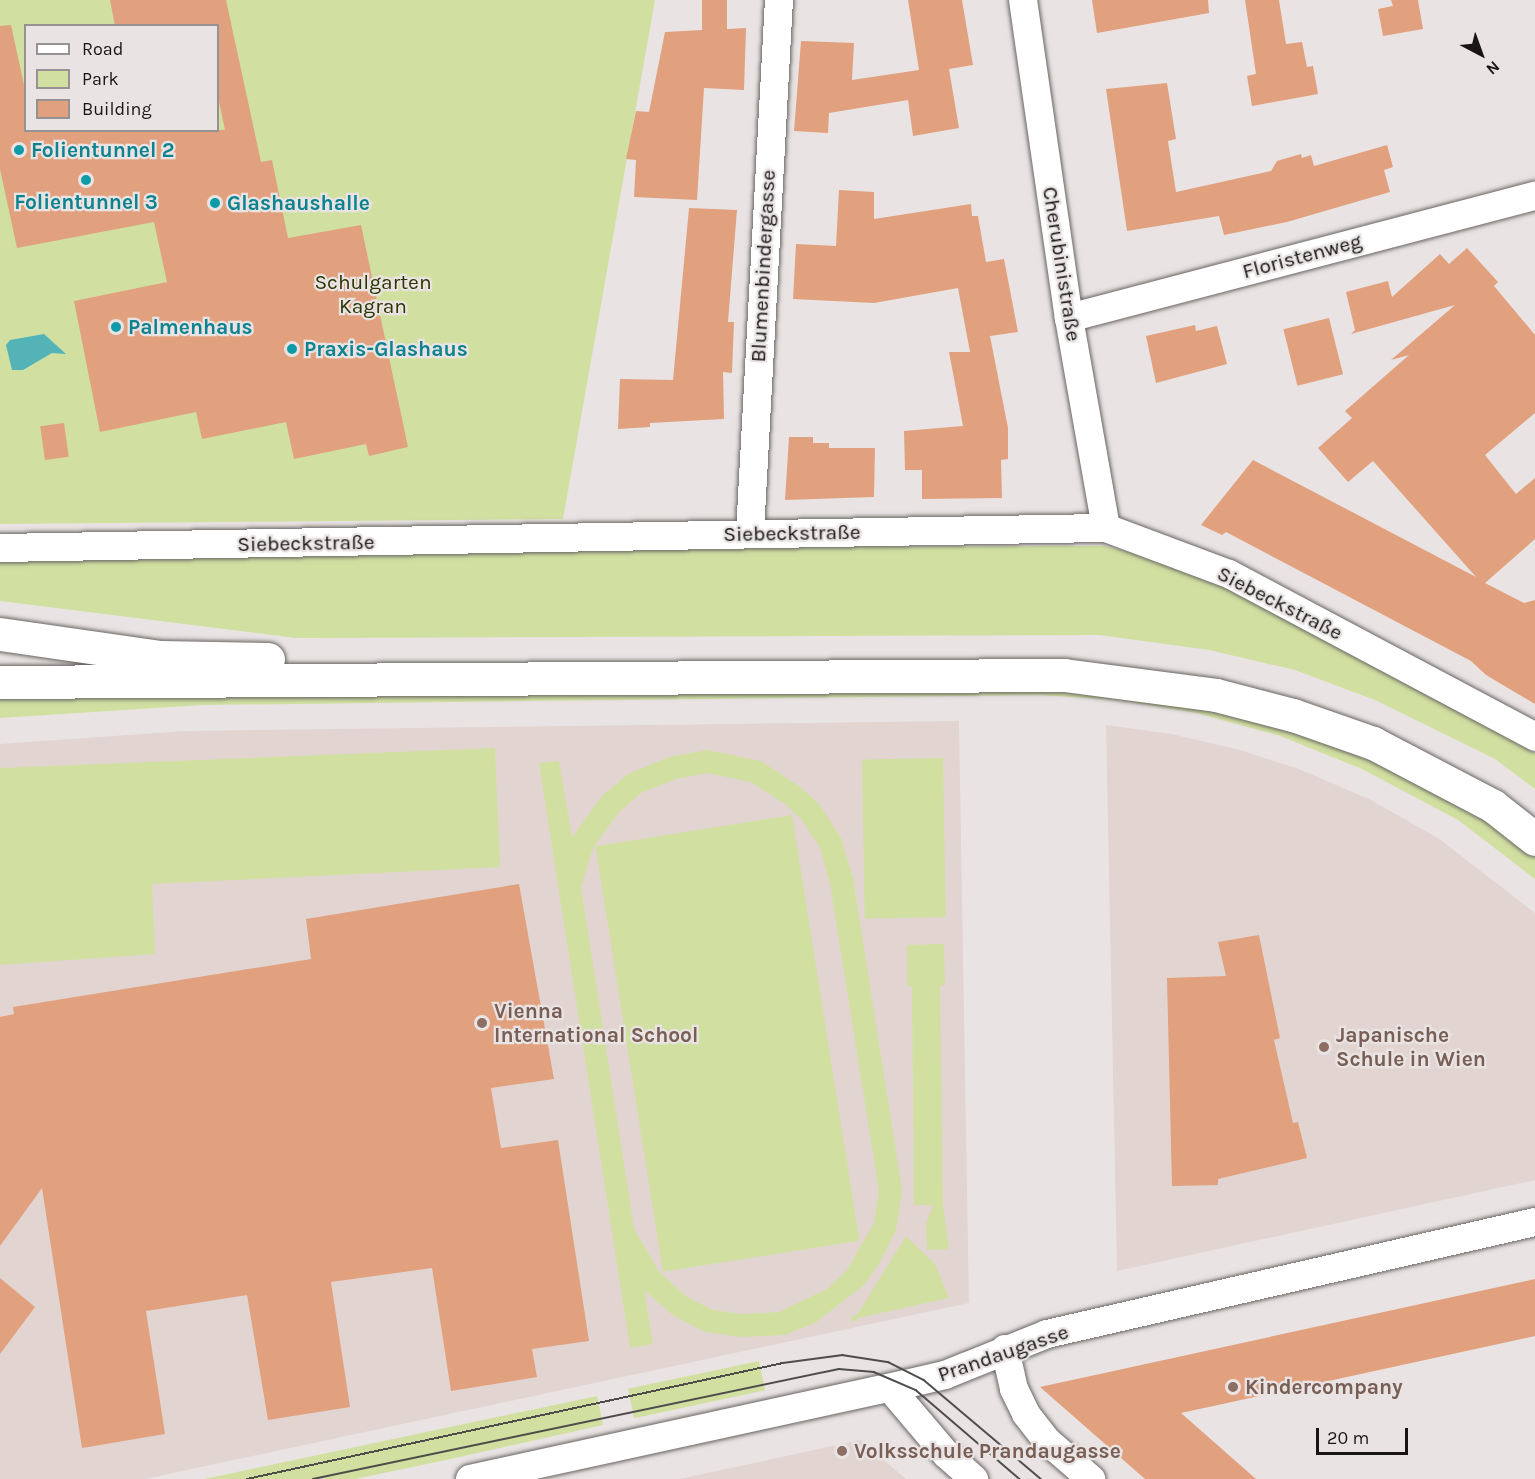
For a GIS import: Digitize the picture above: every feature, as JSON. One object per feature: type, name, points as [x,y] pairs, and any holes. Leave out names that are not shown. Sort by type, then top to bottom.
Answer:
[{"type":"main road","points":[[0,634],[160,657],[467,664],[1061,656],[1223,676],[1295,696],[1379,727],[1497,800],[1535,839]]},
{"type":"main road","points":[[0,682],[1064,675],[1216,695],[1293,715],[1373,743],[1535,816]]},
{"type":"street","name":"Blumenbindergasse","points":[[750,533],[779,0]]},
{"type":"street","name":"Cherubinistraße","points":[[1023,0],[1069,318],[1106,528]]},
{"type":"street","name":"Floristenweg","points":[[1069,318],[1512,199],[1535,196]]},
{"type":"street","name":"Siebeckstraße","points":[[0,548],[1106,528],[1229,574],[1535,737]]},
{"type":"street","name":"Prandaugasse","points":[[470,1479],[945,1375],[1047,1334],[1535,1222]]},
{"type":"street","points":[[1005,1349],[1014,1389],[1026,1414],[1046,1440],[1091,1479]]},
{"type":"street","points":[[890,1388],[946,1454],[974,1479]]},
{"type":"shaded area","name":"Vienna International School","points":[[959,721],[969,1303],[145,1479],[0,1479],[0,744],[185,731]]},
{"type":"shaded area","name":"Japanische Schule in Wien","points":[[1106,725],[1172,734],[1240,750],[1299,769],[1369,799],[1438,838],[1535,913],[1535,1180],[1117,1271]]},
{"type":"shaded area","name":"Volksschule Prandaugasse","points":[[860,1440],[906,1479],[679,1479],[759,1462]]},
{"type":"green space","name":"Schulgarten Kagran","points":[[0,0],[655,0],[563,519],[0,524]]},
{"type":"green space","points":[[1104,546],[1156,559],[1221,583],[1535,753],[1535,789],[1495,759],[1375,700],[1295,670],[1209,650],[1099,635],[296,638],[0,601],[0,561],[751,547]]},
{"type":"green space","points":[[1067,685],[1254,711],[1437,784],[1535,851],[1535,879],[1458,820],[1362,769],[1280,736],[1196,713],[1118,700],[1039,695],[202,705],[0,718],[0,695]]},
{"type":"green space","points":[[495,748],[500,867],[152,884],[155,954],[0,965],[0,768]]},
{"type":"green space","points":[[707,750],[761,761],[799,786],[820,805],[841,838],[853,878],[902,1190],[896,1230],[880,1262],[864,1285],[815,1323],[784,1335],[741,1337],[705,1332],[674,1316],[644,1290],[653,1344],[630,1348],[539,763],[559,761],[572,837],[602,796],[628,774],[669,757]],"holes":[[[707,773],[751,782],[785,804],[802,820],[820,848],[830,884],[879,1191],[874,1223],[847,1270],[827,1289],[779,1312],[742,1314],[713,1310],[687,1297],[659,1272],[634,1228],[581,887],[593,848],[619,812],[641,793],[676,779]]]},
{"type":"green space","points":[[943,758],[946,917],[865,918],[862,759]]},
{"type":"green space","points":[[792,815],[859,1241],[663,1272],[595,846]]},
{"type":"green space","points":[[944,944],[945,985],[940,986],[943,1205],[949,1249],[927,1250],[926,1224],[933,1205],[914,1205],[912,987],[907,986],[907,945]]},
{"type":"green space","points":[[906,1236],[935,1264],[949,1298],[858,1318],[852,1323],[851,1316],[857,1315]]},
{"type":"green space","points":[[759,1361],[765,1390],[634,1418],[628,1389]]},
{"type":"green space","points":[[597,1396],[603,1425],[446,1460],[355,1479],[204,1479]]},
{"type":"water","points":[[44,334],[66,354],[52,353],[23,370],[12,370],[6,345],[10,340]]},
{"type":"building","points":[[110,0],[226,0],[261,162],[272,160],[288,238],[361,225],[408,447],[369,456],[366,444],[294,459],[286,422],[202,439],[196,412],[100,432],[74,301],[167,282],[154,222],[17,248],[0,169],[0,26],[11,25],[24,85],[24,132],[219,132],[219,130],[225,130],[219,102],[219,24],[115,24]]},
{"type":"building","points":[[702,0],[727,0],[727,29],[746,28],[744,90],[704,88],[697,200],[634,197],[636,160],[626,159],[636,111],[649,112],[665,32],[702,30]]},
{"type":"building","points":[[908,0],[962,0],[973,65],[949,69],[959,128],[913,136],[908,100],[829,113],[828,133],[794,131],[801,41],[854,43],[852,80],[919,70]]},
{"type":"building","points":[[1092,0],[1208,0],[1209,13],[1097,33]]},
{"type":"building","points":[[1245,0],[1279,0],[1286,44],[1302,42],[1307,67],[1313,66],[1318,94],[1252,106],[1247,76],[1256,74]]},
{"type":"building","points":[[1391,0],[1418,0],[1423,29],[1383,36],[1378,9],[1393,6]]},
{"type":"building","points":[[1167,83],[1176,139],[1168,141],[1176,192],[1271,171],[1277,161],[1301,154],[1302,158],[1311,155],[1314,166],[1387,145],[1393,167],[1384,170],[1390,192],[1287,222],[1224,235],[1219,216],[1127,231],[1106,89]]},
{"type":"building","points":[[839,190],[874,192],[874,219],[971,204],[972,216],[978,216],[986,262],[1004,259],[1018,332],[990,336],[1008,428],[1008,459],[1001,460],[1002,498],[922,499],[922,470],[905,470],[904,431],[963,426],[949,352],[970,352],[958,288],[874,303],[793,299],[796,244],[836,246]]},
{"type":"building","points":[[689,208],[737,210],[728,322],[734,322],[732,373],[723,372],[724,419],[650,423],[650,427],[618,429],[620,379],[673,380]]},
{"type":"building","points":[[1467,248],[1498,282],[1494,286],[1535,335],[1535,413],[1485,455],[1516,494],[1535,478],[1535,539],[1485,583],[1524,603],[1535,600],[1535,704],[1486,675],[1471,661],[1226,532],[1222,535],[1201,525],[1253,460],[1476,577],[1373,461],[1348,482],[1318,448],[1352,418],[1345,411],[1409,355],[1391,360],[1455,305],[1351,334],[1355,330],[1346,292],[1388,281],[1392,297],[1440,254],[1449,264]]},
{"type":"building","points":[[1329,318],[1343,374],[1297,386],[1283,329]]},
{"type":"building","points":[[1195,325],[1196,331],[1217,326],[1227,364],[1156,383],[1146,336]]},
{"type":"building","points":[[64,423],[69,457],[45,460],[40,426]]},
{"type":"building","points":[[789,437],[813,437],[813,443],[829,443],[829,448],[875,448],[874,497],[785,500]]},
{"type":"building","points":[[519,884],[554,1079],[491,1088],[501,1148],[558,1140],[589,1341],[532,1349],[537,1377],[451,1391],[432,1268],[331,1282],[350,1407],[268,1420],[247,1295],[146,1311],[165,1434],[82,1448],[42,1188],[0,1246],[0,1017],[14,1014],[13,1007],[311,959],[306,919]]},
{"type":"building","points":[[1259,935],[1280,1038],[1274,1040],[1293,1123],[1298,1122],[1307,1158],[1218,1179],[1218,1185],[1172,1186],[1167,978],[1226,976],[1218,942]]},
{"type":"building","points":[[0,1278],[35,1307],[0,1354]]},
{"type":"building","points":[[1535,1279],[1535,1336],[1181,1413],[1256,1479],[1145,1479],[1040,1387]]},
{"type":"tram line","points":[[247,1479],[783,1363],[842,1355],[888,1362],[924,1380],[1041,1479]]},
{"type":"tram line","points":[[313,1479],[839,1369],[874,1372],[916,1390],[1020,1479]]},
{"type":"place","name":"Folientunnel 2","points":[[19,150]]},
{"type":"place","name":"Folientunnel 3","points":[[86,180]]},
{"type":"place","name":"Glashaushalle","points":[[215,203]]},
{"type":"place","name":"Palmenhaus","points":[[116,327]]},
{"type":"place","name":"Praxis-Glashaus","points":[[292,349]]},
{"type":"place","name":"Vienna International School","points":[[482,1023]]},
{"type":"place","name":"Japanische Schule in Wien","points":[[1324,1047]]},
{"type":"place","name":"Kindercompany","points":[[1233,1387]]},
{"type":"place","name":"Volksschule Prandaugasse","points":[[842,1451]]}]
